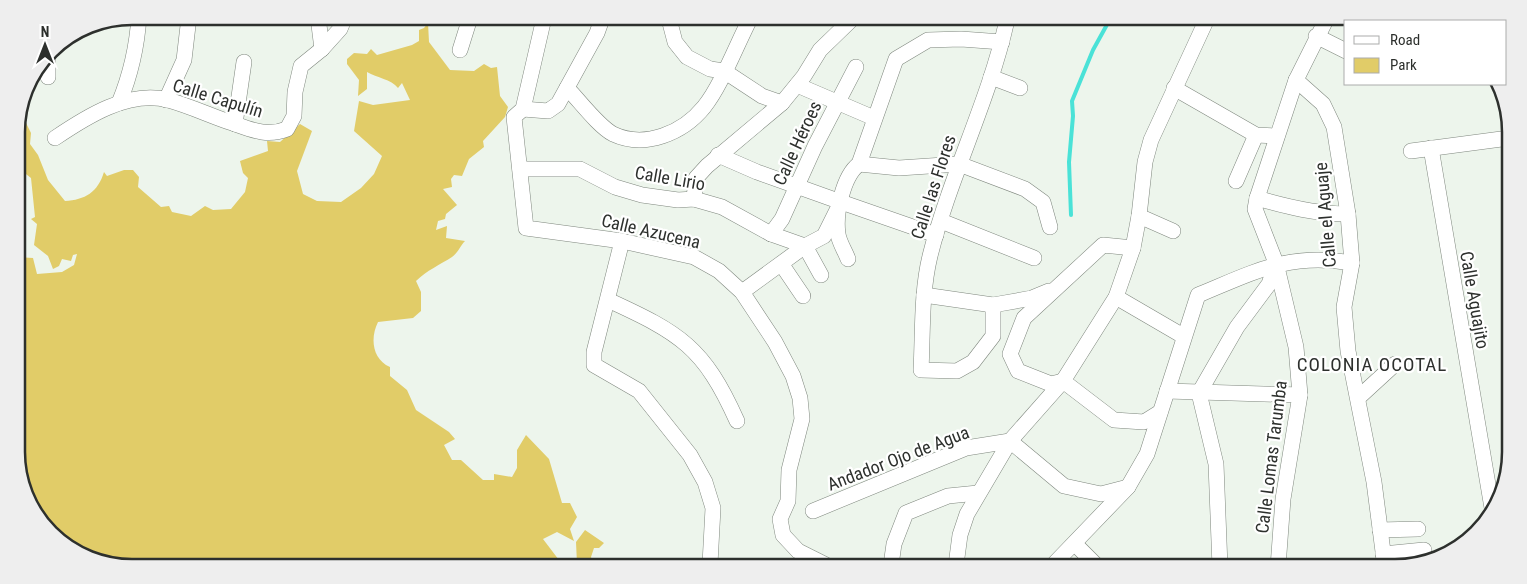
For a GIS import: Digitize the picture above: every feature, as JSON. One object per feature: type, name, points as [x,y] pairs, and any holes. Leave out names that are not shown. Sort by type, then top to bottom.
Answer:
[{"type":"street","points":[[119,103],[130,76],[136,50],[138,25]]},
{"type":"street","points":[[166,100],[184,60],[188,25]]},
{"type":"street","points":[[319,25],[322,49]]},
{"type":"street","points":[[322,49],[342,25]]},
{"type":"street","points":[[460,50],[468,25]]},
{"type":"street","points":[[520,169],[514,117],[522,109],[542,25]]},
{"type":"street","points":[[522,109],[548,111],[558,104],[568,88],[599,25]]},
{"type":"street","points":[[671,25],[675,42],[687,57],[710,69],[724,71],[762,96],[782,103]]},
{"type":"street","points":[[568,88],[612,133],[640,140],[662,137],[695,118],[706,105],[747,25]]},
{"type":"street","points":[[694,199],[696,178],[718,155],[782,103],[797,85],[820,50],[846,25]]},
{"type":"street","name":"Calle las Flores","points":[[993,305],[993,336],[973,362],[956,371],[921,370],[924,295],[929,257],[959,164],[991,77],[1006,25]]},
{"type":"street","points":[[957,559],[960,535],[978,493],[1010,441],[1063,381],[1116,298],[1133,248],[1139,216],[1145,162],[1151,140],[1204,25]]},
{"type":"street","points":[[1322,25],[1296,80],[1257,198],[1288,207],[1330,214],[1348,214]]},
{"type":"street","points":[[1316,36],[1344,50]]},
{"type":"street","points":[[848,259],[838,234],[840,202],[844,181],[851,170],[858,164],[896,59],[928,40],[961,39],[1002,42]]},
{"type":"street","name":"Calle Capulín","points":[[55,138],[90,114],[119,103],[166,100],[255,132],[275,134],[287,129],[294,116],[295,92],[301,66],[322,49]]},
{"type":"street","points":[[235,124],[244,62]]},
{"type":"street","name":"Calle Héroes","points":[[771,234],[782,220],[837,102],[856,67]]},
{"type":"street","points":[[48,70],[48,77]]},
{"type":"street","points":[[991,77],[1020,88]]},
{"type":"street","name":"Calle el Aguaje","points":[[1296,80],[1323,104],[1334,127],[1348,214],[1352,264],[1344,307],[1348,351],[1374,482],[1384,559]]},
{"type":"street","points":[[797,85],[874,118]]},
{"type":"street","points":[[1174,88],[1256,135],[1277,136]]},
{"type":"street","points":[[1236,181],[1256,135]]},
{"type":"street","points":[[1411,150],[1502,139]]},
{"type":"street","name":"Calle Aguajito","points":[[1431,148],[1491,500]]},
{"type":"street","points":[[718,155],[797,187],[936,235]]},
{"type":"street","points":[[858,164],[899,168],[959,164],[1025,189],[1043,202],[1050,227]]},
{"type":"street","name":"Calle Lirio","points":[[520,169],[580,170],[615,187],[642,195],[678,200],[694,199],[722,207],[771,234],[805,246]]},
{"type":"street","name":"Calle Azucena","points":[[520,169],[526,228],[622,240],[694,257],[719,271],[742,292],[775,342],[793,376],[800,398],[802,419],[789,470],[788,501],[780,519],[783,535],[798,551],[814,559]]},
{"type":"street","name":"Calle Lomas Tarumba","points":[[1257,198],[1255,210],[1276,263],[1296,347],[1300,395],[1283,499],[1279,559]]},
{"type":"street","points":[[742,292],[782,265],[805,246],[824,236],[840,202]]},
{"type":"street","points":[[1139,216],[1173,231]]},
{"type":"street","points":[[941,220],[1034,258]]},
{"type":"street","points":[[622,240],[594,352],[594,365],[640,392],[690,455],[705,482],[713,508],[710,559]]},
{"type":"street","points":[[1063,381],[1051,384],[1018,371],[1010,354],[1024,318],[1103,245],[1133,248]]},
{"type":"street","points":[[805,246],[821,275]]},
{"type":"street","points":[[1059,559],[1128,487],[1147,454],[1183,336],[1198,295],[1276,263],[1316,259],[1352,264]]},
{"type":"street","points":[[1220,559],[1216,464],[1199,393],[1237,327],[1269,284],[1276,263]]},
{"type":"street","points":[[782,265],[803,296]]},
{"type":"street","points":[[924,295],[993,305],[1032,298],[1058,288]]},
{"type":"street","points":[[1116,298],[1183,336]]},
{"type":"street","points":[[608,300],[660,324],[699,355],[724,393],[737,421]]},
{"type":"street","points":[[1358,398],[1395,364]]},
{"type":"street","points":[[1063,381],[1114,420],[1144,422],[1160,412]]},
{"type":"street","points":[[1167,391],[1300,395]]},
{"type":"street","points":[[1010,441],[1064,486],[1101,494],[1128,487]]},
{"type":"street","name":"Andador Ojo de Agua","points":[[813,511],[966,448],[1010,441]]},
{"type":"street","points":[[892,559],[894,544],[906,513],[948,496],[978,493]]},
{"type":"street","points":[[1380,530],[1418,529]]},
{"type":"street","points":[[1075,544],[1090,559]]},
{"type":"street","points":[[1388,559],[1424,550]]},
{"type":"green space","points":[[428,25],[429,42],[450,70],[474,71],[484,64],[491,68],[497,67],[500,96],[508,107],[505,117],[483,141],[484,147],[469,159],[462,176],[454,175],[451,179],[452,187],[443,189],[457,205],[446,214],[445,219],[438,221],[436,230],[447,226],[446,238],[465,241],[454,255],[416,281],[421,292],[421,311],[413,318],[378,322],[375,328],[374,348],[379,359],[390,367],[390,376],[407,390],[416,410],[449,432],[455,439],[444,445],[452,460],[461,460],[483,480],[494,480],[494,474],[512,477],[517,468],[517,450],[526,435],[549,459],[562,503],[570,503],[577,517],[570,529],[574,541],[557,532],[543,539],[558,559],[132,559],[111,557],[97,553],[72,541],[43,512],[31,487],[25,459],[25,258],[33,258],[37,274],[62,272],[74,265],[77,254],[73,255],[71,261],[62,259],[59,266],[53,269],[48,256],[34,245],[37,224],[31,219],[35,217],[31,178],[25,173],[25,122],[31,133],[30,144],[38,155],[48,180],[65,201],[79,199],[90,194],[98,185],[104,172],[107,176],[124,170],[133,170],[139,177],[138,187],[161,207],[169,206],[172,212],[191,216],[205,206],[213,210],[231,209],[245,192],[248,178],[243,173],[240,161],[268,151],[267,141],[280,142],[300,124],[312,131],[297,171],[303,194],[317,201],[341,202],[361,188],[374,174],[382,156],[354,131],[359,101],[373,105],[410,100],[402,83],[398,88],[392,83],[367,72],[367,89],[358,96],[359,80],[347,64],[347,59],[354,53],[367,54],[371,49],[377,55],[412,45],[419,41],[419,30]]},
{"type":"green space","points":[[585,530],[604,543],[599,548],[594,548],[592,559],[577,559],[576,542]]},
{"type":"waterway","points":[[1071,215],[1069,162],[1073,116],[1072,101],[1093,50],[1107,25]]},
{"type":"district","name":"COLONIA OCOTAL","points":[[1372,364]]}]
